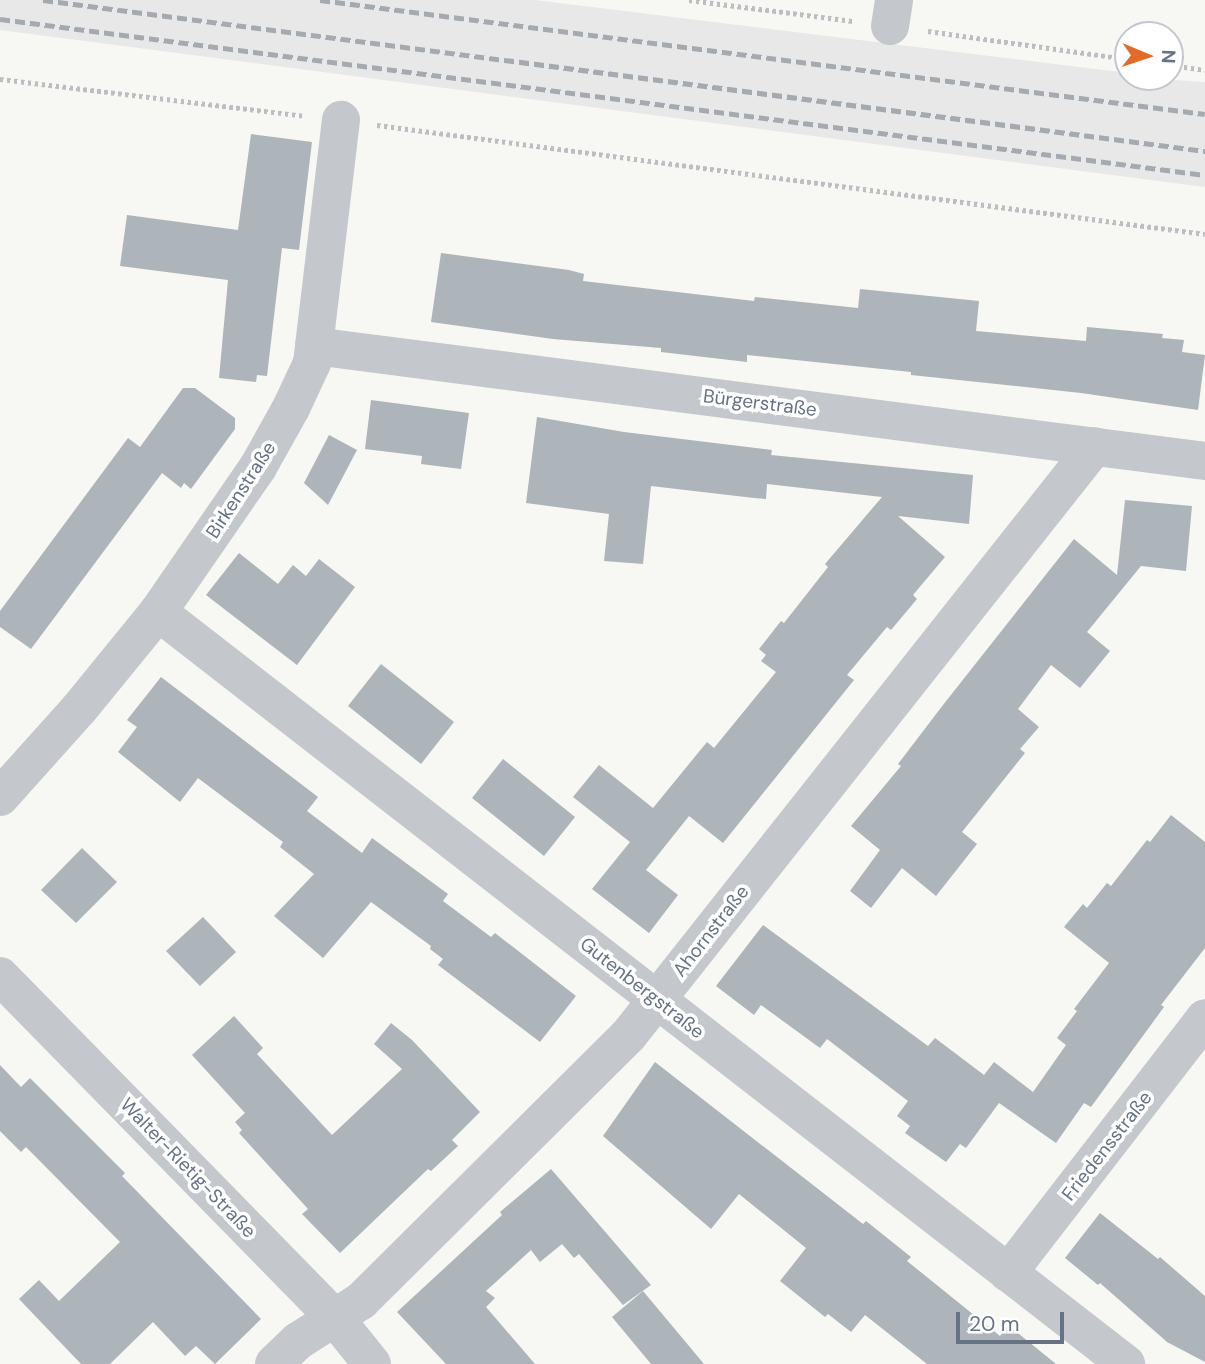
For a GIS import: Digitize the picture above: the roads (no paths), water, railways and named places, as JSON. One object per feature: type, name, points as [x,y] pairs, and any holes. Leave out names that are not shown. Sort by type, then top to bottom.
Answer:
[{"type":"street","name":"Birkenstraße","points":[[0,797],[79,709],[158,612],[258,467],[308,374],[314,346],[341,120]]},
{"type":"street","name":"Bürgerstraße","points":[[314,346],[1205,461]]},
{"type":"street","name":"Ahornstraße","points":[[274,1364],[298,1341],[361,1301],[628,1036],[1095,446]]},
{"type":"street","name":"Gutenbergstraße","points":[[158,612],[1126,1364]]},
{"type":"street","name":"Walter-Rietig-Straße","points":[[0,976],[335,1318],[372,1364]]},
{"type":"street","name":"Friedensstraße","points":[[1008,1273],[1205,1018]]},
{"type":"railway","points":[[43,0],[1205,151]]},
{"type":"railway","points":[[320,0],[1205,114]]},
{"type":"railway","points":[[0,19],[1205,175]]}]
